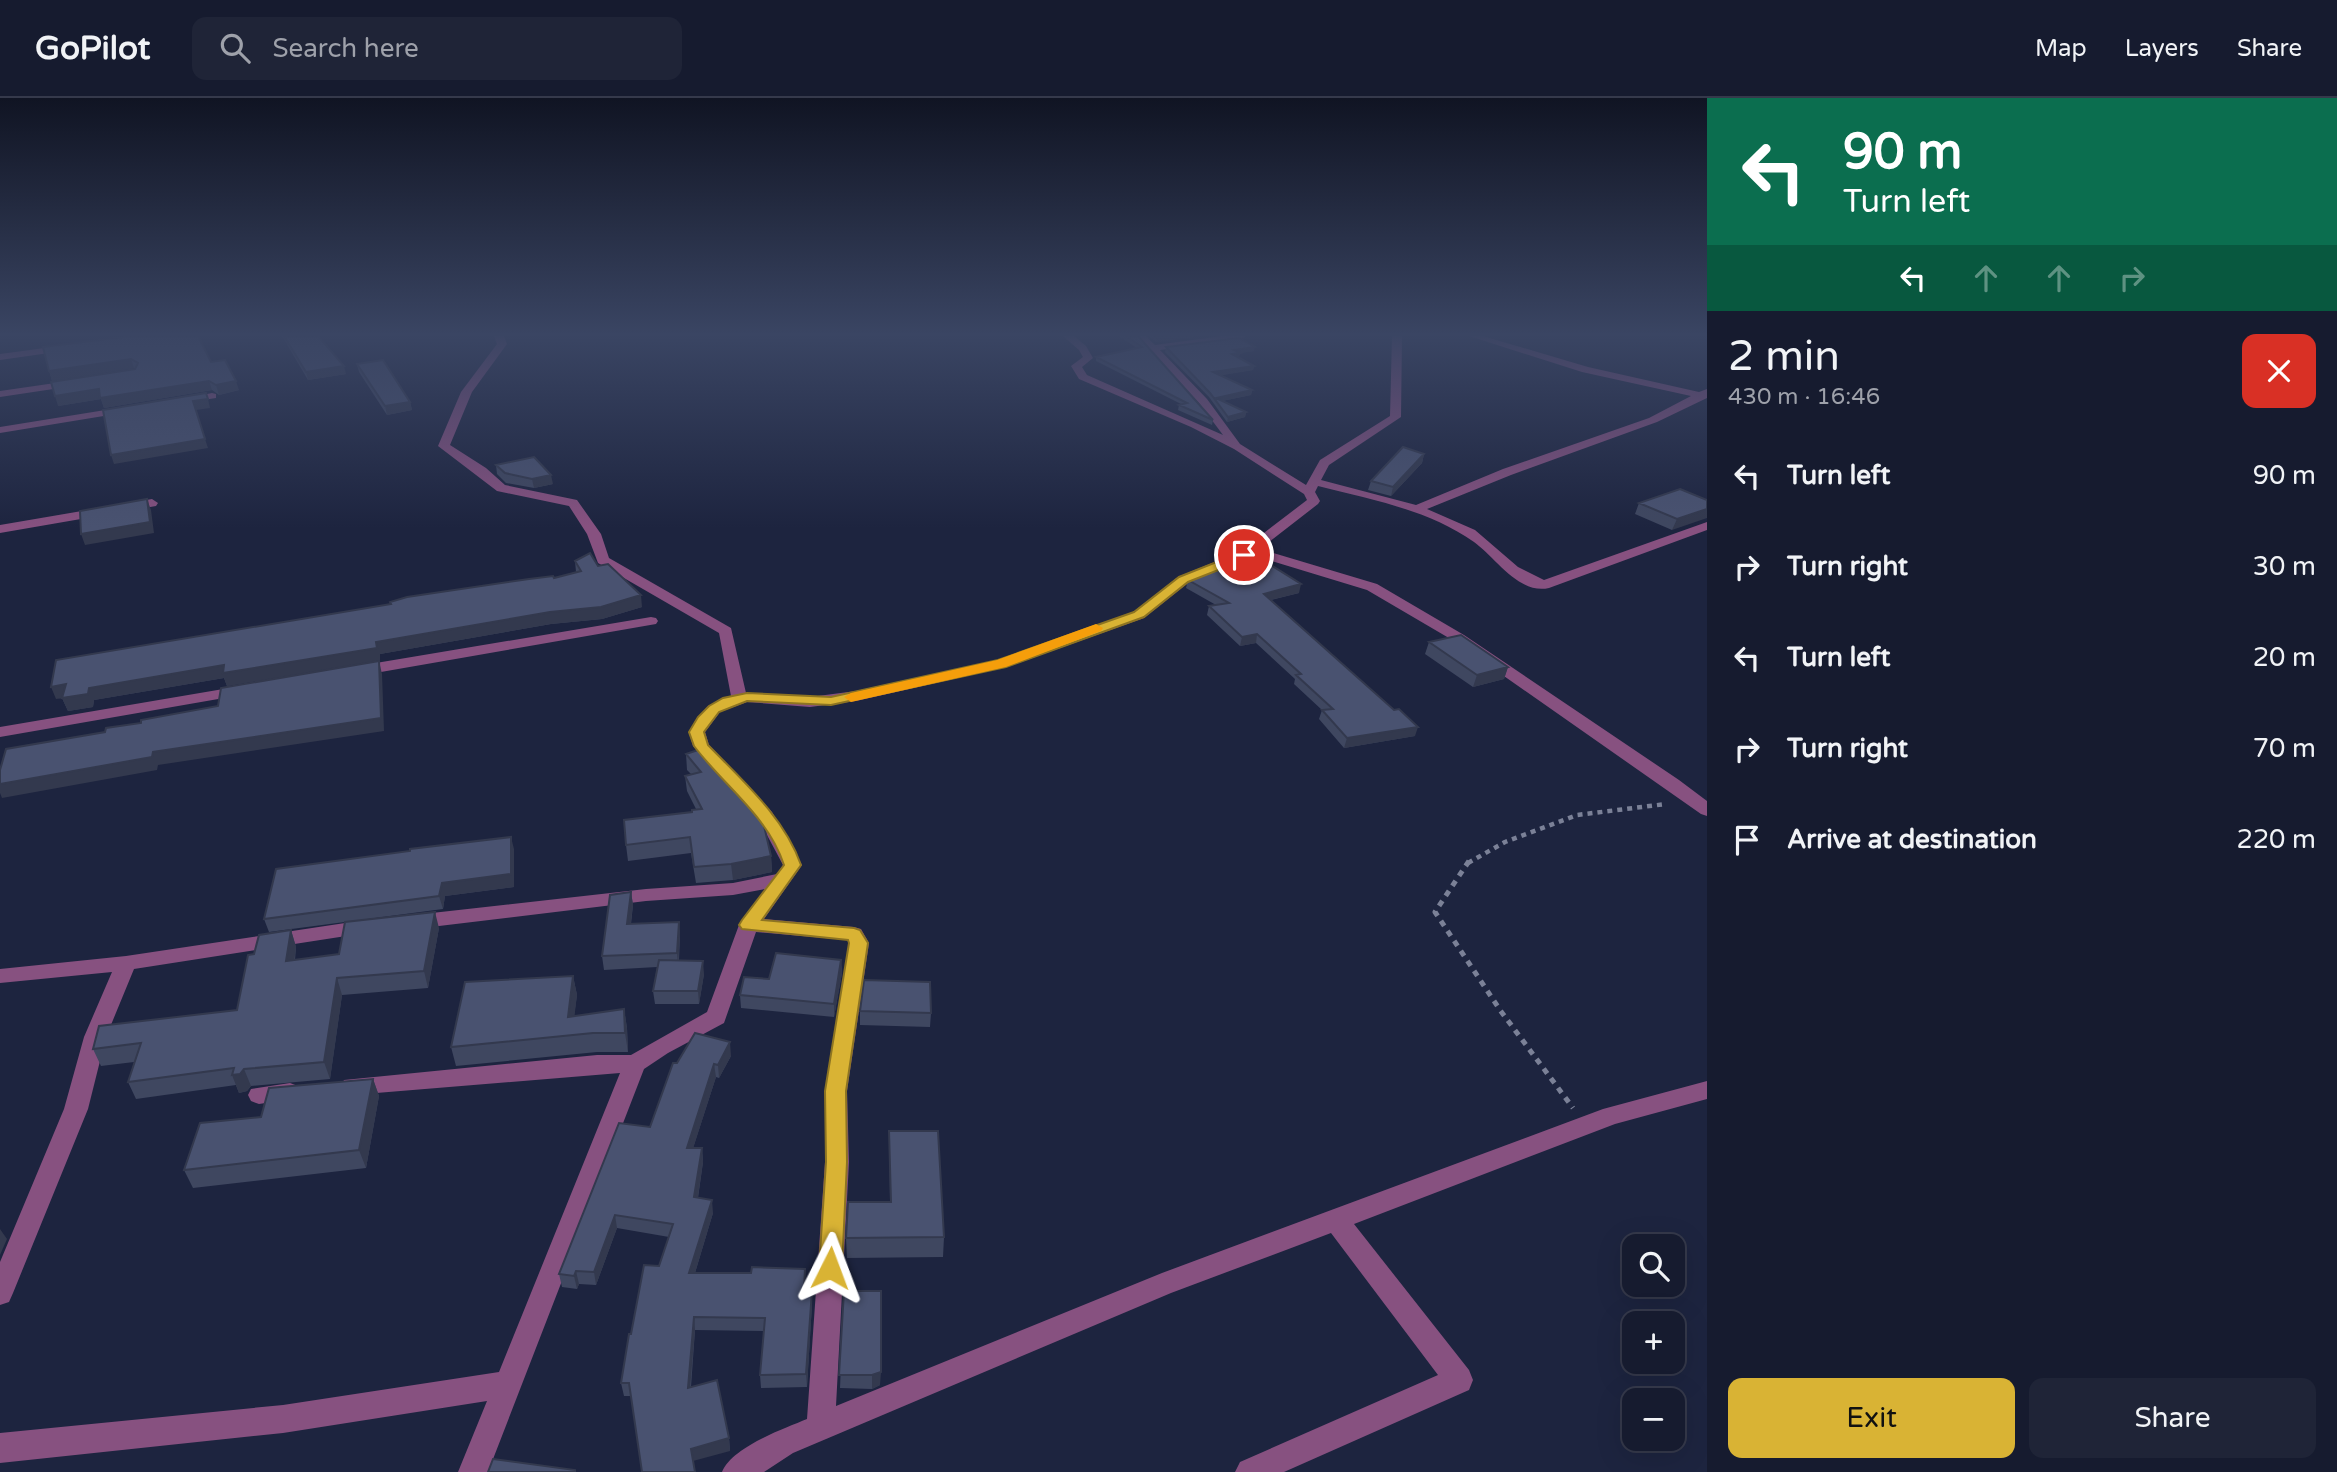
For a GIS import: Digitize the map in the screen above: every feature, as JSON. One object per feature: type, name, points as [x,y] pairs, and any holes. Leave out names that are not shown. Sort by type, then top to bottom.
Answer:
[{"type":"street","points":[[172,402],[185,400]]},
{"type":"street","points":[[462,400],[443,446],[482,471],[500,488],[572,503],[594,534],[603,560],[726,631],[738,699]]},
{"type":"street","points":[[1142,400],[1312,487],[1419,508],[1486,542],[1514,573],[1544,585],[1707,526]]},
{"type":"street","points":[[1202,400],[1238,447]]},
{"type":"street","points":[[473,1472],[635,1065],[660,1047],[716,1017],[748,925],[793,865],[785,844],[762,811],[701,746],[697,732],[714,709],[747,697],[831,701],[1002,664],[1139,615],[1183,580],[1250,550],[1314,501],[1312,487],[1324,463],[1395,417],[1396,400]]},
{"type":"street","points":[[1419,508],[1507,472],[1653,420],[1693,400]]},
{"type":"street","points":[[0,430],[132,409]]},
{"type":"street","points":[[0,528],[152,503]]},
{"type":"street","points":[[1250,550],[1372,587],[1459,638],[1702,806]]},
{"type":"street","points":[[342,674],[651,621]]},
{"type":"street","points":[[0,732],[261,688]]},
{"type":"street","points":[[0,976],[126,963],[393,924],[646,895],[733,889],[782,879]]},
{"type":"street","points":[[748,925],[854,934],[859,943],[836,1091],[836,1162],[821,1427]]},
{"type":"street","points":[[0,1293],[76,1109],[95,1037],[126,963]]},
{"type":"street","points":[[259,1095],[597,1064],[635,1065]]},
{"type":"street","points":[[737,1472],[783,1443],[1162,1285],[1611,1116],[1707,1090]]},
{"type":"street","points":[[1250,1472],[1459,1380],[1336,1220]]},
{"type":"street","points":[[0,1448],[283,1419],[507,1384]]},
{"type":"path","points":[[1587,1125],[1530,1053],[1434,912],[1469,861],[1540,827],[1577,815],[1702,806]]},
{"type":"building","points":[[163,400],[200,400],[193,401],[205,439],[111,455],[103,410]]},
{"type":"building","points":[[381,400],[410,402],[385,406]]},
{"type":"building","points":[[1181,400],[1195,400],[1213,420],[1179,405],[1187,403]]},
{"type":"building","points":[[1215,400],[1246,412],[1228,417]]},
{"type":"building","points":[[1403,447],[1424,454],[1393,487],[1371,481]]},
{"type":"building","points":[[534,457],[551,475],[532,479],[505,473],[496,465]]},
{"type":"building","points":[[1680,489],[1707,500],[1707,509],[1677,519],[1639,503]]},
{"type":"building","points":[[147,499],[150,522],[81,534],[80,511]]},
{"type":"building","points":[[590,553],[598,566],[608,564],[641,595],[601,607],[550,612],[376,642],[377,648],[223,673],[224,665],[89,688],[88,694],[62,698],[66,684],[51,687],[56,660],[391,604],[390,602],[407,597],[529,579],[554,578],[581,571],[575,561]]},
{"type":"building","points":[[1258,557],[1301,584],[1264,594],[1394,710],[1399,709],[1418,727],[1347,738],[1322,710],[1333,709],[1296,675],[1301,674],[1257,634],[1242,637],[1209,606],[1229,603],[1188,580],[1226,565]]},
{"type":"building","points":[[1461,635],[1508,667],[1477,675],[1429,642]]},
{"type":"building","points":[[379,661],[381,718],[153,752],[152,757],[0,784],[0,770],[6,749],[105,732],[106,728],[218,706],[221,688]]},
{"type":"building","points":[[704,748],[756,806],[762,817],[771,856],[731,864],[694,867],[690,837],[626,845],[624,820],[702,809],[685,776],[701,772],[686,754]]},
{"type":"building","points":[[511,837],[511,874],[442,883],[439,896],[264,919],[276,869]]},
{"type":"building","points":[[631,892],[627,924],[679,922],[677,953],[602,956],[610,895]]},
{"type":"building","points":[[435,912],[424,971],[337,978],[324,1062],[244,1069],[240,1074],[232,1075],[234,1068],[128,1082],[141,1043],[93,1049],[99,1026],[237,1010],[248,955],[254,954],[259,935],[291,930],[286,961],[339,954],[345,922]]},
{"type":"building","points":[[776,953],[841,960],[834,1004],[740,995],[744,977],[769,979]]},
{"type":"building","points":[[659,960],[703,961],[698,991],[653,991]]},
{"type":"building","points":[[573,976],[568,1017],[624,1009],[625,1033],[593,1033],[451,1047],[465,982]]},
{"type":"building","points":[[864,980],[930,982],[931,1013],[860,1011]]},
{"type":"building","points":[[695,1033],[730,1042],[718,1065],[714,1064],[687,1148],[702,1148],[694,1197],[712,1200],[689,1273],[751,1273],[752,1267],[805,1269],[804,1290],[812,1291],[806,1374],[760,1375],[765,1318],[694,1317],[688,1388],[717,1380],[729,1438],[691,1449],[695,1472],[642,1472],[629,1383],[621,1383],[644,1265],[659,1266],[673,1224],[615,1215],[594,1272],[576,1271],[574,1276],[559,1274],[619,1123],[650,1127],[673,1063],[677,1063]]},
{"type":"building","points":[[373,1079],[359,1150],[184,1170],[200,1123],[261,1117],[269,1088]]},
{"type":"building","points":[[889,1131],[938,1131],[944,1237],[846,1238],[848,1202],[891,1202]]},
{"type":"building","points":[[844,1291],[881,1291],[881,1372],[872,1375],[839,1375]]},
{"type":"building","points":[[493,1459],[575,1470],[575,1472],[488,1472]]},
{"type":"slow traffic","points":[[851,697],[1002,664],[1096,628]]},
{"type":"route","points":[[830,1268],[836,1162],[836,1091],[859,943],[854,934],[748,925],[793,865],[785,844],[762,811],[701,746],[697,732],[703,720],[714,709],[747,697],[831,701],[1002,664],[1073,636],[1139,615],[1183,580],[1244,555]]}]
